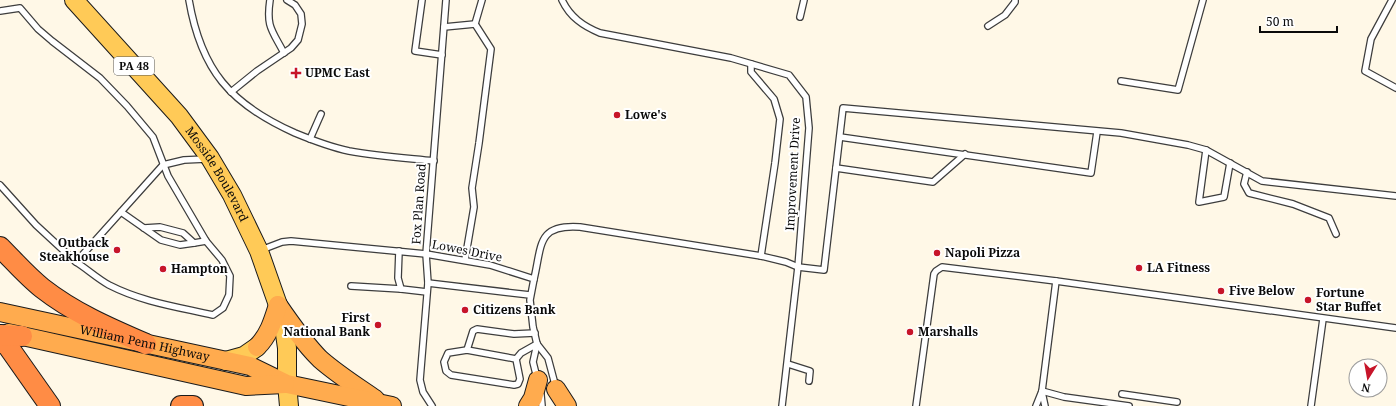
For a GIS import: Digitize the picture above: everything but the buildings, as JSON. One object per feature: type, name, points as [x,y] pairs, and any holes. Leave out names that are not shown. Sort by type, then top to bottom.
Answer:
[{"type":"highway","points":[[0,247],[31,278],[67,305],[104,326],[146,344]]},
{"type":"highway","points":[[257,347],[271,328],[278,305]]},
{"type":"highway","points":[[278,305],[302,339],[319,358],[340,375],[388,405]]},
{"type":"highway","name":"William Penn Highway","points":[[0,312],[250,366],[287,384],[388,405]]},
{"type":"highway","name":"William Penn Highway","points":[[0,331],[246,386],[287,384]]},
{"type":"highway","points":[[0,335],[22,336]]},
{"type":"highway","points":[[0,335],[50,406]]},
{"type":"highway","points":[[528,406],[533,398],[538,380]]},
{"type":"highway","points":[[557,397],[567,406]]},
{"type":"highway","points":[[181,406],[193,406]]},
{"type":"main road","name":"Mosside Boulevard","points":[[83,7],[179,116],[210,158],[232,195],[259,251],[278,305],[284,327],[287,348],[287,384]]},
{"type":"main road","points":[[226,361],[244,356],[257,347]]},
{"type":"main road","points":[[279,406],[287,384]]},
{"type":"main road","points":[[287,384],[289,406]]},
{"type":"lane","points":[[189,0],[192,20],[200,43],[210,64],[222,83],[254,111],[281,126],[310,139],[348,151],[434,161]]},
{"type":"lane","points":[[270,0],[268,14],[270,29],[284,53]]},
{"type":"lane","points":[[231,92],[257,70],[291,48],[298,40],[302,24],[301,14],[295,5],[287,0]]},
{"type":"lane","points":[[422,0],[415,51],[442,55]]},
{"type":"lane","name":"Fox Plan Road","points":[[432,406],[423,392],[420,380],[428,283],[426,254],[446,0]]},
{"type":"lane","points":[[464,260],[474,207],[472,188],[490,49],[475,24],[482,0]]},
{"type":"lane","name":"Improvement Drive","points":[[562,0],[573,17],[585,26],[600,33],[731,58],[789,75],[806,97],[809,128],[798,268],[782,406]]},
{"type":"lane","points":[[800,17],[804,0]]},
{"type":"lane","points":[[988,26],[1005,15],[1015,0]]},
{"type":"lane","points":[[1121,81],[1178,90],[1203,0]]},
{"type":"lane","points":[[1392,0],[1370,38],[1365,71],[1396,88]]},
{"type":"lane","points":[[0,11],[20,8],[38,29],[100,78],[127,106],[153,137],[168,176],[206,241],[222,260],[230,276],[229,295],[223,308],[213,315],[166,305],[135,296],[108,284],[76,262],[36,225],[0,185]]},
{"type":"lane","points":[[444,27],[475,24]]},
{"type":"lane","points":[[751,64],[751,72],[774,99],[780,119],[761,256]]},
{"type":"lane","points":[[557,397],[548,358],[538,344],[530,306],[530,295],[541,245],[545,236],[555,229],[580,226],[761,256],[786,262],[798,268],[824,270],[843,108],[1121,134],[1188,145],[1206,150],[1262,181],[1396,196]]},
{"type":"lane","points":[[310,139],[321,114]]},
{"type":"lane","points":[[840,137],[1091,173],[1097,132]]},
{"type":"lane","points":[[1206,150],[1199,202],[1224,197],[1230,163]]},
{"type":"lane","points":[[836,168],[933,182],[965,154]]},
{"type":"lane","points":[[76,262],[163,165],[184,160],[210,158]]},
{"type":"lane","points":[[1247,172],[1244,184],[1249,193],[1293,204],[1328,218],[1336,234]]},
{"type":"lane","points":[[121,212],[161,240],[180,245],[206,241]]},
{"type":"lane","points":[[144,228],[160,227],[183,233],[194,243]]},
{"type":"lane","name":"Lowes Drive","points":[[259,251],[282,242],[291,241],[399,251],[497,266],[534,278]]},
{"type":"lane","points":[[399,251],[398,278],[401,289]]},
{"type":"lane","points":[[916,406],[934,274],[939,268],[946,266],[1396,328]]},
{"type":"lane","points":[[1036,406],[1042,391],[1056,281]]},
{"type":"lane","points":[[428,283],[530,295]]},
{"type":"lane","points":[[351,286],[427,292]]},
{"type":"lane","points":[[1311,406],[1323,319]]},
{"type":"lane","points":[[467,350],[473,331],[477,329],[514,334],[535,333]]},
{"type":"lane","points":[[516,359],[521,353],[538,344]]},
{"type":"lane","points":[[538,344],[533,362],[538,380],[542,406]]},
{"type":"lane","points":[[467,350],[516,359],[520,379],[518,384],[514,385],[452,375],[446,371],[444,362],[448,352],[467,350]]},
{"type":"lane","points":[[788,364],[810,372],[809,381]]},
{"type":"lane","points":[[1042,391],[1064,397],[1129,406]]},
{"type":"lane","points":[[1042,391],[1044,406]]},
{"type":"lane","points":[[1122,394],[1177,402]]},
{"type":"place","name":"UPMC East","points":[[296,73]]},
{"type":"place","name":"Lowe's","points":[[617,115]]},
{"type":"place","name":"Outback Steakhouse","points":[[117,250]]},
{"type":"place","name":"Napoli Pizza","points":[[937,253]]},
{"type":"place","name":"LA Fitness","points":[[1139,268]]},
{"type":"place","name":"Hampton","points":[[163,269]]},
{"type":"place","name":"Five Below","points":[[1221,291]]},
{"type":"place","name":"Fortune Star Buffet","points":[[1308,300]]},
{"type":"place","name":"Citizens Bank","points":[[465,310]]},
{"type":"place","name":"First National Bank","points":[[378,325]]},
{"type":"place","name":"Marshalls","points":[[910,332]]}]
